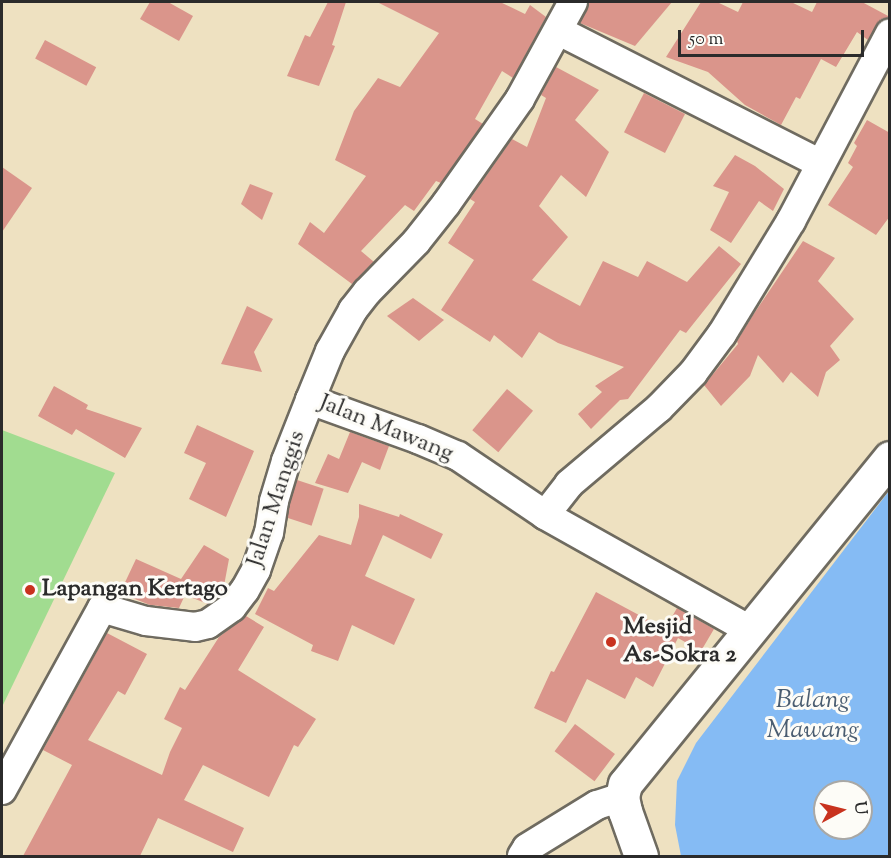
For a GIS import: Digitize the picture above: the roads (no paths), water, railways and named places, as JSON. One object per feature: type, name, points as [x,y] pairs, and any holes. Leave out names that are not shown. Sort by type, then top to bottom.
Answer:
[{"type":"street","name":"Jalan Mawang","points":[[573,2],[520,99],[446,204],[403,256],[367,292],[353,310],[330,351],[310,400],[458,456],[545,514],[750,630]]},
{"type":"street","points":[[559,31],[819,163]]},
{"type":"street","points":[[545,514],[570,484],[659,408],[693,373],[722,334],[791,221],[819,163],[890,33]]},
{"type":"street","name":"Jalan Manggis","points":[[2,790],[102,608],[146,621],[195,627],[208,624],[232,607],[256,570],[269,533],[286,461],[310,400]]},
{"type":"street","points":[[641,856],[622,796],[625,784],[890,458]]},
{"type":"street","points":[[522,856],[527,848],[597,805],[622,796]]},
{"type":"water","name":"Balang Mawang","points":[[889,491],[889,856],[681,856],[675,825],[677,781],[696,743]]},
{"type":"place","name":"Lapangan Kertago","points":[[30,590]]},
{"type":"place","name":"Mesjid As-Sokra 2","points":[[611,642]]}]
